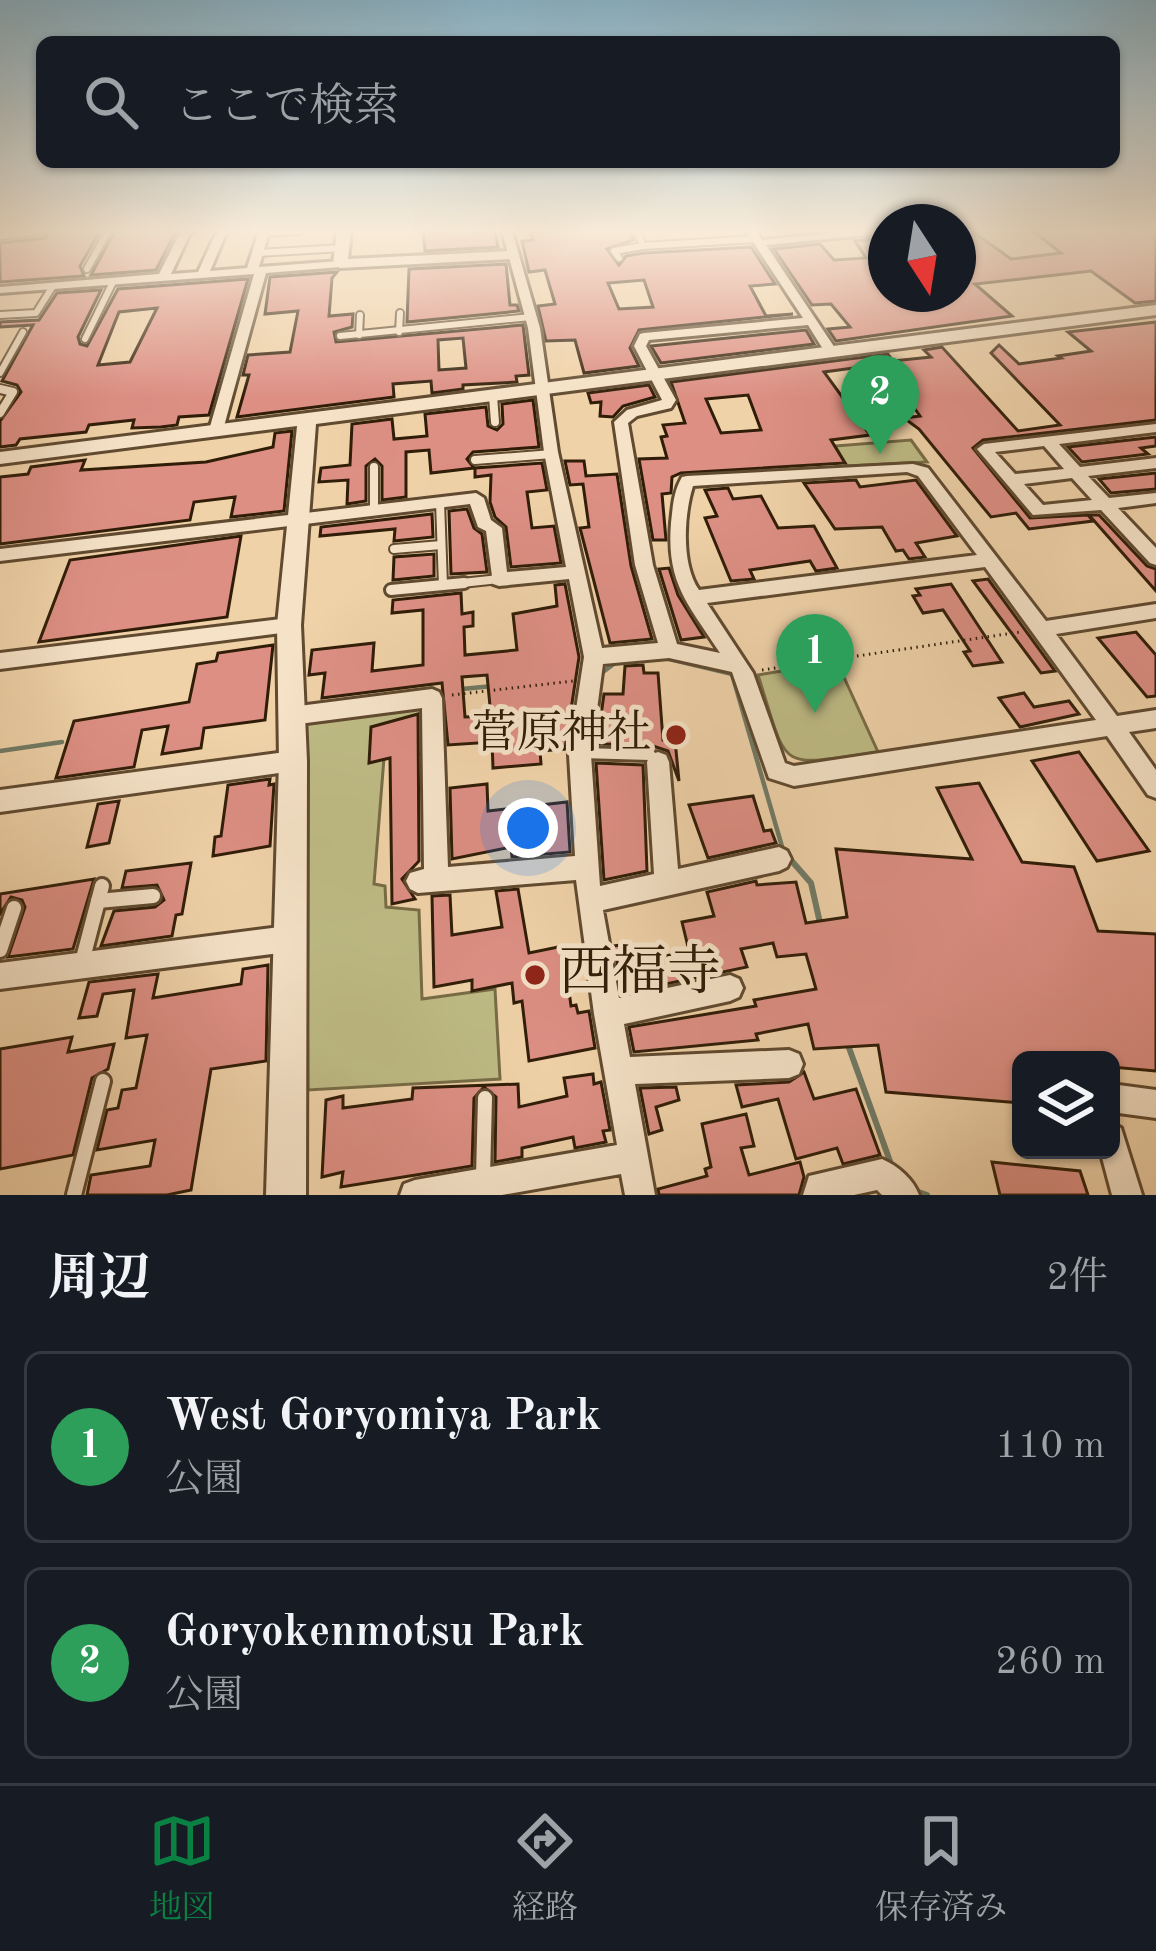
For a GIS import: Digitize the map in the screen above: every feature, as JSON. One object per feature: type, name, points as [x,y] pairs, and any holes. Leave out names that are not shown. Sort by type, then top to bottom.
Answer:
[{"type":"street","points":[[0,290],[43,287]]},
{"type":"street","points":[[216,430],[253,287]]},
{"type":"street","points":[[522,287],[578,572],[592,671],[580,752],[589,901],[640,1195]]},
{"type":"street","points":[[788,287],[831,351]]},
{"type":"street","points":[[0,458],[1156,310]]},
{"type":"street","points":[[669,650],[644,566],[621,422],[632,413],[666,405],[667,394],[640,346],[644,337],[811,321]]},
{"type":"street","points":[[286,1195],[293,761],[290,626],[307,418]]},
{"type":"street","points":[[1156,428],[983,449],[1039,511],[1156,498]]},
{"type":"street","points":[[1047,441],[1105,504],[1148,541],[1156,560]]},
{"type":"street","points":[[1012,480],[1156,463]]},
{"type":"street","points":[[1156,719],[1113,726],[794,776],[777,771],[740,669],[684,582],[678,547],[682,492],[688,481],[908,467],[923,472],[1042,629],[1113,726],[1156,788]]},
{"type":"street","points":[[0,555],[476,498],[484,523],[494,528],[500,579],[578,572]]},
{"type":"street","points":[[693,598],[990,560]]},
{"type":"street","points":[[1042,629],[1156,611]]},
{"type":"street","points":[[0,662],[290,626]]},
{"type":"street","points":[[592,671],[669,650],[740,669]]},
{"type":"street","points":[[291,716],[432,698],[427,880],[589,868]]},
{"type":"street","points":[[0,802],[293,761]]},
{"type":"street","points":[[658,762],[668,884]]},
{"type":"street","points":[[589,901],[779,859]]},
{"type":"street","points":[[0,976],[288,939]]},
{"type":"street","points":[[607,1014],[730,988]]},
{"type":"street","points":[[618,1071],[789,1064]]},
{"type":"street","points":[[1120,1099],[1156,1104]]},
{"type":"street","points":[[415,1195],[633,1157]]},
{"type":"street","points":[[1117,1159],[1127,1195]]},
{"type":"street","points":[[818,1195],[820,1187],[882,1174],[904,1195]]},
{"type":"lane","points":[[0,315],[36,313],[53,287]]},
{"type":"lane","points":[[85,338],[111,287]]},
{"type":"lane","points":[[399,332],[400,313]]},
{"type":"lane","points":[[359,334],[360,315]]},
{"type":"lane","points":[[340,336],[531,317]]},
{"type":"lane","points":[[0,373],[23,332]]},
{"type":"lane","points":[[0,388],[13,392],[0,413]]},
{"type":"lane","points":[[493,395],[495,422]]},
{"type":"lane","points":[[475,460],[552,454]]},
{"type":"lane","points":[[374,467],[374,509]]},
{"type":"lane","points":[[440,502],[442,585]]},
{"type":"lane","points":[[394,549],[441,545]]},
{"type":"lane","points":[[392,590],[500,579]]},
{"type":"lane","points":[[580,752],[650,755],[658,762]]},
{"type":"lane","points":[[81,966],[100,893],[153,896]]},
{"type":"lane","points":[[0,950],[14,908]]},
{"type":"lane","points":[[74,1195],[103,1081]]},
{"type":"lane","points":[[483,1184],[485,1098]]},
{"type":"path","points":[[740,669],[1042,629]]},
{"type":"path","points":[[432,698],[592,671]]},
{"type":"shaded area","points":[[911,440],[927,462],[847,466],[835,446]]},
{"type":"shaded area","points":[[837,662],[878,752],[820,760],[791,756],[775,730],[758,675]]},
{"type":"shaded area","points":[[425,704],[425,754],[384,758],[374,884],[385,886],[386,907],[419,910],[422,999],[495,989],[500,1079],[308,1090],[305,720]]},
{"type":"building","points":[[246,287],[209,415],[179,417],[177,425],[161,427],[132,428],[134,420],[89,425],[86,432],[20,439],[16,445],[0,447],[0,421],[21,392],[17,385],[2,381],[33,325],[0,327],[0,322],[39,320],[57,293],[101,290],[78,337],[87,346],[118,289]],"holes":[[[157,308],[130,362],[98,365],[119,312]]]},
{"type":"building","points":[[269,287],[331,287],[329,316],[353,314],[352,327],[334,332],[336,342],[523,325],[529,375],[516,376],[517,382],[463,385],[463,389],[432,393],[431,381],[393,384],[394,397],[237,417],[249,375],[243,375],[248,355],[290,352],[298,311],[265,314]],"holes":[[[463,338],[466,368],[439,370],[438,340]]]},
{"type":"building","points":[[408,287],[508,287],[510,305],[517,305],[519,311],[407,322]]},
{"type":"building","points":[[550,287],[610,287],[619,309],[653,307],[646,287],[750,287],[766,316],[793,314],[639,330],[630,348],[639,366],[584,373],[575,340],[546,341],[538,306],[555,304]]},
{"type":"building","points":[[800,287],[868,287],[868,312],[976,312],[978,287],[1012,316],[836,341],[828,329],[850,327],[831,304],[812,305]]},
{"type":"building","points":[[1113,287],[1156,287],[1156,301],[1135,303]]},
{"type":"building","points":[[1156,322],[1156,420],[983,440],[973,448],[1030,518],[1088,515],[1093,521],[1029,529],[1016,513],[991,517],[919,429],[904,418],[920,416],[883,364],[824,372],[870,435],[831,440],[845,463],[681,473],[672,477],[671,493],[662,494],[666,540],[653,540],[639,459],[667,458],[663,425],[685,423],[671,382],[888,354],[893,361],[931,357],[924,350],[942,347],[1018,431],[1060,425],[991,353],[999,345],[1019,364],[1091,351],[1068,332]],"holes":[[[748,395],[761,430],[721,433],[706,399]]]},
{"type":"building","points":[[806,330],[814,344],[661,363],[651,346]]},
{"type":"building","points":[[649,385],[655,397],[623,406],[613,417],[600,416],[601,402],[591,403],[588,393]]},
{"type":"building","points":[[533,400],[539,447],[473,452],[467,459],[474,468],[431,473],[429,450],[406,452],[406,497],[382,500],[382,466],[375,459],[366,466],[366,501],[347,504],[348,480],[319,482],[321,468],[350,465],[352,424],[392,419],[394,439],[427,436],[425,414],[486,407],[488,426],[497,430],[503,424],[502,404]]},
{"type":"building","points":[[292,431],[284,511],[231,517],[235,497],[194,502],[190,520],[0,544],[0,477],[28,474],[31,467],[85,460],[81,470],[206,462],[273,447],[275,433]]},
{"type":"building","points":[[1156,437],[1156,446],[1141,448],[1148,454],[1082,462],[1068,447]]},
{"type":"building","points":[[565,461],[584,461],[586,476],[617,474],[631,566],[652,639],[610,643],[580,528],[589,527],[583,484],[570,485]]},
{"type":"building","points":[[542,463],[547,490],[527,492],[532,528],[554,526],[561,563],[511,567],[506,527],[495,517],[490,502],[491,475],[475,477],[475,468]]},
{"type":"building","points":[[1156,473],[1156,489],[1111,493],[1099,479]]},
{"type":"building","points":[[856,480],[860,487],[916,480],[957,536],[916,543],[925,557],[909,559],[903,550],[896,551],[882,527],[835,529],[804,483]]},
{"type":"building","points":[[728,488],[733,499],[761,496],[778,528],[814,526],[837,568],[816,571],[810,561],[750,570],[754,579],[731,581],[705,518],[717,516],[705,490]]},
{"type":"building","points":[[467,509],[474,528],[482,534],[487,572],[451,574],[449,511]]},
{"type":"building","points":[[432,514],[433,537],[394,541],[395,529],[320,536],[321,527]]},
{"type":"building","points":[[1089,515],[1099,515],[1147,566],[1156,569],[1156,591]]},
{"type":"building","points":[[241,536],[227,617],[39,642],[70,560]]},
{"type":"building","points":[[434,554],[434,576],[393,580],[394,557]]},
{"type":"building","points":[[669,568],[678,595],[704,637],[681,640],[659,569]]},
{"type":"building","points":[[988,579],[1055,671],[1041,673],[973,581]]},
{"type":"building","points":[[565,584],[579,657],[565,749],[540,751],[541,764],[493,768],[492,742],[448,745],[442,683],[322,698],[325,673],[309,675],[312,650],[374,643],[372,671],[423,665],[423,610],[392,613],[393,600],[461,593],[462,614],[473,612],[473,626],[464,627],[465,655],[517,650],[513,614],[557,606],[555,585]],"holes":[[[487,675],[491,716],[465,717],[462,677]]]},
{"type":"building","points":[[951,584],[1002,662],[973,666],[964,652],[970,651],[943,610],[923,613],[913,596],[920,595],[916,589]]},
{"type":"building","points":[[1136,632],[1156,655],[1156,696],[1147,697],[1098,638]]},
{"type":"building","points":[[273,645],[265,720],[204,728],[201,748],[162,754],[168,726],[142,730],[134,767],[56,778],[74,721],[189,702],[197,664],[216,661],[218,653]]},
{"type":"building","points":[[643,665],[644,673],[658,673],[663,740],[675,740],[679,781],[668,751],[650,745],[597,744],[604,694],[623,694],[625,666]]},
{"type":"building","points":[[1024,693],[1034,707],[1069,701],[1079,714],[1020,727],[999,698]]},
{"type":"building","points":[[418,714],[419,861],[402,879],[415,899],[392,904],[390,758],[369,763],[371,727]]},
{"type":"building","points":[[1079,752],[1149,851],[1097,861],[1032,761]]},
{"type":"building","points":[[596,763],[643,765],[647,871],[604,880]]},
{"type":"building","points":[[270,779],[269,785],[274,784],[270,846],[213,856],[215,837],[221,836],[228,785]]},
{"type":"building","points":[[979,783],[1022,862],[1074,867],[1098,931],[1156,934],[1156,1071],[1120,1068],[1120,1051],[1012,1051],[1012,1102],[886,1092],[878,1045],[814,1049],[808,1024],[756,1034],[758,1040],[634,1052],[629,1027],[756,1006],[754,1000],[816,989],[806,954],[777,957],[773,943],[741,949],[747,967],[623,993],[614,946],[620,945],[624,965],[689,951],[682,922],[714,916],[707,892],[756,881],[757,885],[796,882],[806,923],[847,917],[836,849],[972,859],[937,788]]},
{"type":"building","points":[[487,784],[488,811],[567,802],[570,852],[512,857],[511,847],[452,859],[450,788]]},
{"type":"building","points":[[753,796],[764,831],[771,830],[776,843],[708,858],[689,805]]},
{"type":"building","points":[[119,801],[109,843],[87,847],[98,804]]},
{"type":"building","points":[[191,863],[182,914],[176,915],[172,936],[101,946],[114,911],[155,907],[164,900],[157,885],[122,888],[126,871]]},
{"type":"building","points":[[94,879],[73,949],[8,957],[25,907],[22,900],[11,897],[0,914],[0,894]]},
{"type":"building","points":[[518,889],[529,953],[563,946],[571,1006],[576,1005],[578,1013],[589,1011],[595,1048],[529,1061],[522,1001],[514,1003],[512,983],[472,991],[472,980],[434,987],[432,896],[450,895],[452,935],[502,927],[496,891]]},
{"type":"building","points":[[268,965],[266,1061],[211,1069],[191,1190],[167,1195],[87,1195],[91,1175],[150,1166],[155,1140],[97,1150],[107,1110],[118,1108],[122,1090],[136,1088],[147,1035],[126,1038],[134,990],[103,994],[97,1016],[79,1018],[89,982],[158,974],[153,998],[241,984],[243,969]]},
{"type":"building","points":[[72,1037],[68,1052],[114,1044],[108,1069],[92,1078],[73,1155],[0,1169],[0,1049]]},
{"type":"building","points":[[804,1072],[814,1099],[856,1089],[880,1155],[843,1164],[837,1148],[796,1159],[778,1099],[742,1107],[736,1085],[789,1082]]},
{"type":"building","points":[[593,1074],[594,1084],[601,1082],[610,1130],[603,1131],[606,1142],[575,1148],[573,1137],[522,1148],[522,1157],[495,1162],[496,1097],[484,1087],[474,1098],[472,1166],[341,1187],[343,1172],[322,1177],[326,1100],[343,1096],[343,1108],[412,1099],[413,1088],[518,1084],[519,1107],[567,1096],[564,1078]]},
{"type":"building","points":[[676,1087],[679,1100],[656,1107],[662,1130],[649,1134],[640,1088]]},
{"type":"building","points":[[746,1114],[754,1146],[741,1148],[749,1175],[800,1162],[804,1177],[799,1195],[659,1195],[658,1189],[707,1176],[705,1169],[711,1167],[702,1124]]},
{"type":"building","points":[[992,1162],[1080,1171],[1088,1195],[1000,1195]]},
{"type":"waterway","points":[[665,658],[732,674],[783,850]]},
{"type":"waterway","points":[[599,675],[619,660]]},
{"type":"waterway","points":[[462,689],[493,686]]},
{"type":"waterway","points":[[0,751],[62,742]]},
{"type":"waterway","points":[[790,859],[811,883],[820,923]]},
{"type":"waterway","points":[[848,1045],[891,1164]]},
{"type":"waterway","points":[[913,1190],[927,1195]]},
{"type":"place","name":"Goryokenmotsu Park","points":[[880,454]]},
{"type":"place","name":"West Goryomiya Park","points":[[815,713]]},
{"type":"place","name":"菅原神社","points":[[676,735]]},
{"type":"place","name":"西福寺","points":[[535,975]]}]
